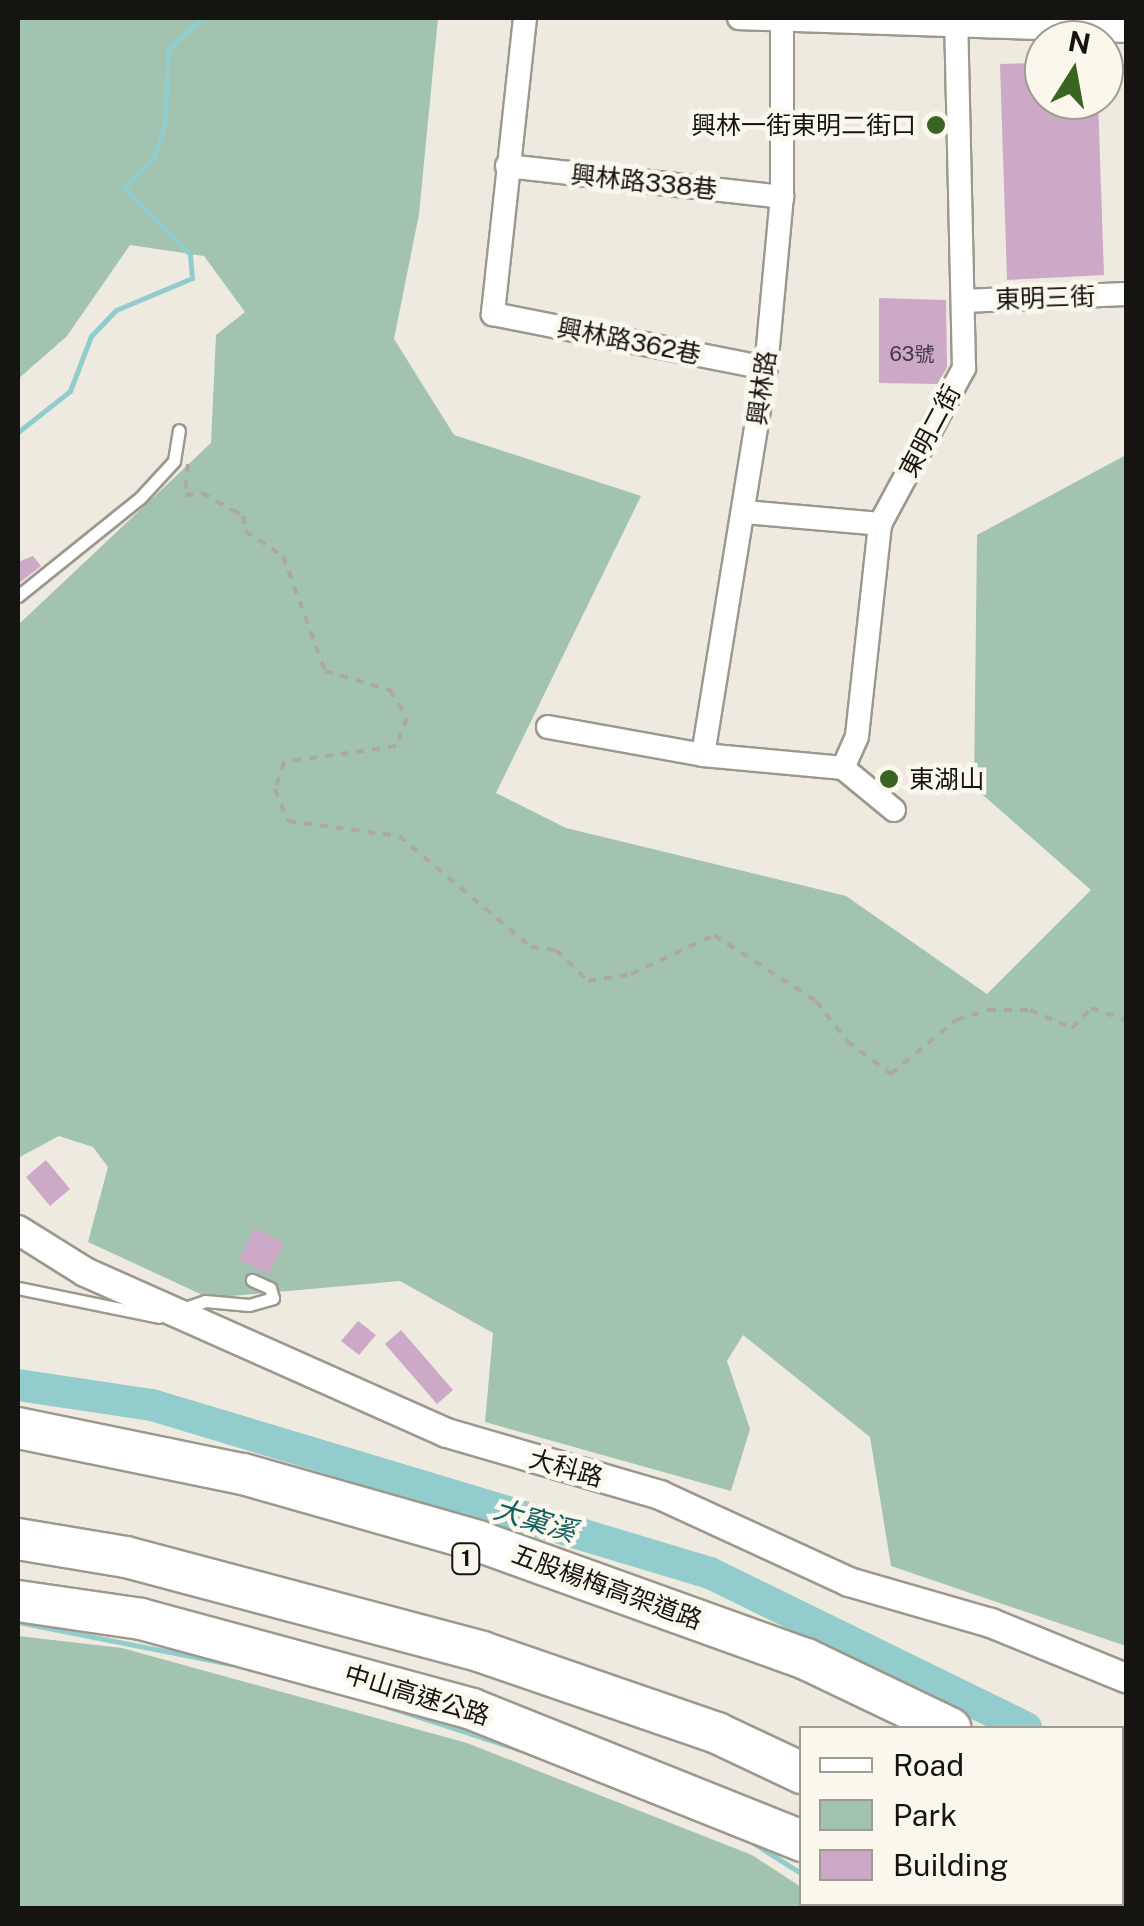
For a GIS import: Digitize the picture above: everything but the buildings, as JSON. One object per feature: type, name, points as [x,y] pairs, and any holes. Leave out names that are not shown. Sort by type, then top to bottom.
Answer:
[{"type":"highway","name":"五股楊梅高架道路","points":[[18,1428],[243,1474],[478,1541],[806,1660],[946,1726]]},
{"type":"highway","name":"五股楊梅高架道路","points":[[18,1453],[239,1498],[481,1564],[724,1650],[890,1726]]},
{"type":"highway","points":[[18,1539],[126,1556],[482,1652],[717,1733],[799,1772]]},
{"type":"highway","name":"中山高速公路","points":[[18,1601],[141,1619],[472,1709],[616,1761],[799,1840]]},
{"type":"street","points":[[507,166],[525,18]]},
{"type":"street","points":[[739,18],[1126,31]]},
{"type":"street","name":"興林路","points":[[703,755],[766,368],[782,197],[782,20]]},
{"type":"street","name":"東明二街","points":[[843,768],[857,736],[880,524],[964,368],[956,26]]},
{"type":"street","name":"興林路338巷","points":[[507,166],[782,197]]},
{"type":"street","name":"興林路362巷","points":[[507,166],[493,314],[766,368]]},
{"type":"street","name":"東明三街","points":[[963,302],[1126,294]]},
{"type":"street","points":[[744,512],[880,524]]},
{"type":"street","points":[[548,726],[703,755],[843,768],[894,810]]},
{"type":"street","name":"大科路","points":[[18,1230],[86,1272],[447,1433],[660,1495],[849,1582],[1006,1628],[1126,1678]]},
{"type":"lane","points":[[18,596],[140,498],[174,461],[178,433]]},
{"type":"lane","points":[[178,1310],[206,1301],[249,1304],[273,1298],[270,1288],[252,1280]]},
{"type":"lane","points":[[18,1288],[222,1330]]},
{"type":"path","points":[[178,433],[190,472],[186,495],[202,493],[243,516],[245,531],[282,556],[325,670],[390,690],[407,718],[396,746],[284,762],[275,789],[288,822],[399,836],[531,947],[556,950],[588,981],[632,974],[714,934],[816,1001],[847,1042],[891,1074],[956,1020],[988,1010],[1030,1010],[1072,1028],[1092,1008],[1126,1020]]},
{"type":"green space","points":[[18,18],[438,18],[419,214],[394,339],[454,435],[641,496],[496,793],[566,828],[846,896],[987,994],[1091,890],[974,787],[977,535],[1126,455],[1126,1646],[891,1566],[870,1437],[743,1335],[727,1361],[750,1429],[731,1491],[485,1422],[493,1333],[400,1281],[209,1298],[88,1242],[108,1167],[93,1147],[59,1136],[18,1158],[18,625],[211,443],[216,335],[245,312],[204,256],[130,245],[67,336],[18,379]]},
{"type":"green space","points":[[18,1636],[122,1648],[467,1743],[752,1855],[799,1886],[799,1906],[835,1908],[18,1908]]},
{"type":"waterway","points":[[18,432],[70,391],[91,336],[116,310],[192,278],[190,254],[124,187],[154,158],[165,123],[168,49],[202,18]]},
{"type":"waterway","name":"大窠溪","points":[[18,1385],[152,1405],[710,1573],[1022,1726]]},
{"type":"waterway","points":[[18,1622],[231,1664]]},
{"type":"waterway","points":[[386,1706],[527,1752]]},
{"type":"waterway","points":[[750,1841],[799,1872]]},
{"type":"waterway","points":[[852,1906],[856,1908]]},
{"type":"place","name":"興林一街東明二街口","points":[[936,125]]},
{"type":"place","name":"東湖山","points":[[889,779]]}]
